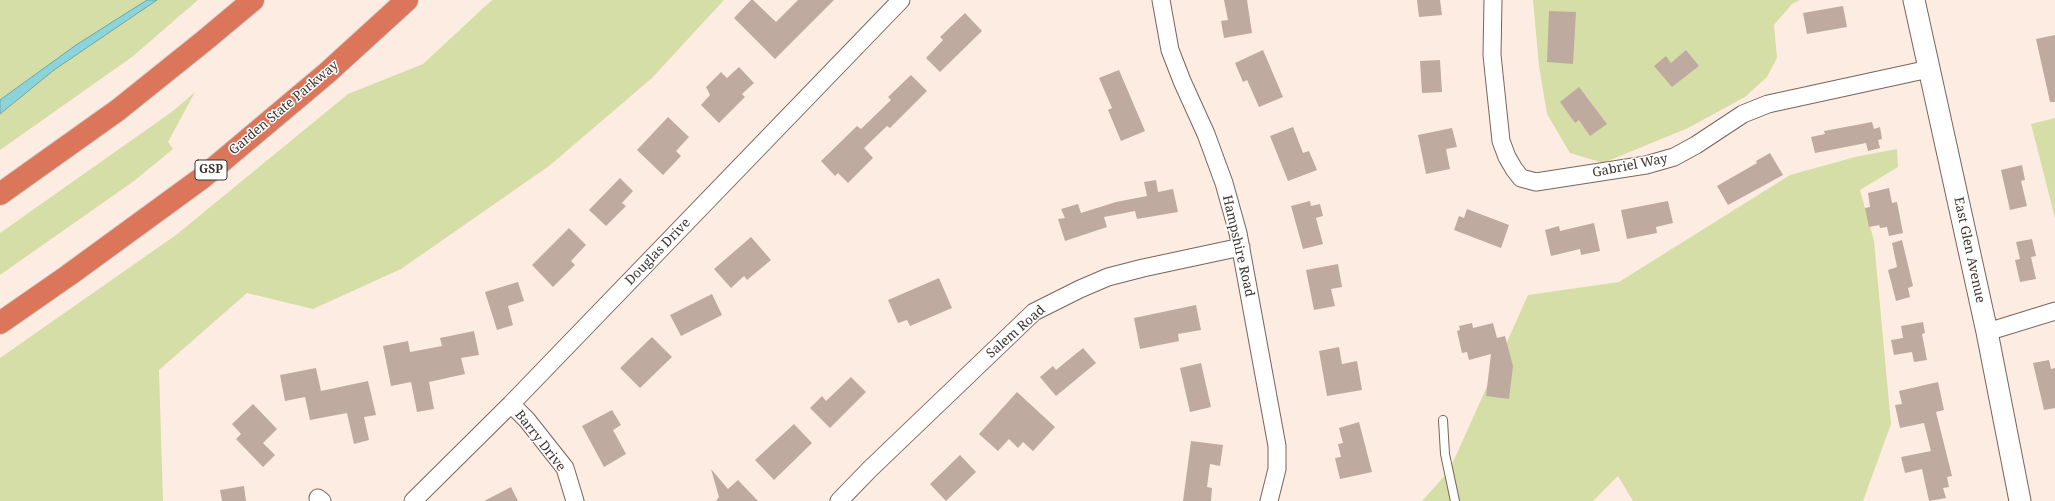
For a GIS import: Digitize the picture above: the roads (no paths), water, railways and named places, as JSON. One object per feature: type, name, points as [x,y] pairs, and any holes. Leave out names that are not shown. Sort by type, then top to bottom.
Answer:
[{"type":"highway","points":[[0,194],[118,110],[253,0]]},
{"type":"highway","name":"Garden State Parkway","points":[[0,323],[70,276],[202,178],[327,72],[407,0]]},
{"type":"street","name":"Douglas Drive","points":[[412,501],[511,404],[901,0]]},
{"type":"street","name":"Hampshire Road","points":[[1161,0],[1170,50],[1206,134],[1224,183],[1240,247],[1277,446],[1277,469],[1269,501]]},
{"type":"street","name":"Gabriel Way","points":[[1493,0],[1492,56],[1501,140],[1507,157],[1521,178],[1536,182],[1646,165],[1674,157],[1696,145],[1743,114],[1768,104],[1929,69]]},
{"type":"street","name":"East Glen Avenue","points":[[1914,0],[1987,332],[2020,501]]},
{"type":"street","name":"Salem Road","points":[[839,501],[870,469],[1034,312],[1108,277],[1240,247]]},
{"type":"street","points":[[1987,332],[2055,311]]},
{"type":"street","name":"Barry Drive","points":[[511,404],[527,420],[565,468],[575,501]]},
{"type":"lane","points":[[1443,420],[1445,454],[1455,501]]},
{"type":"water","points":[[147,0],[157,0],[54,70],[0,114],[0,100],[76,45]]}]
